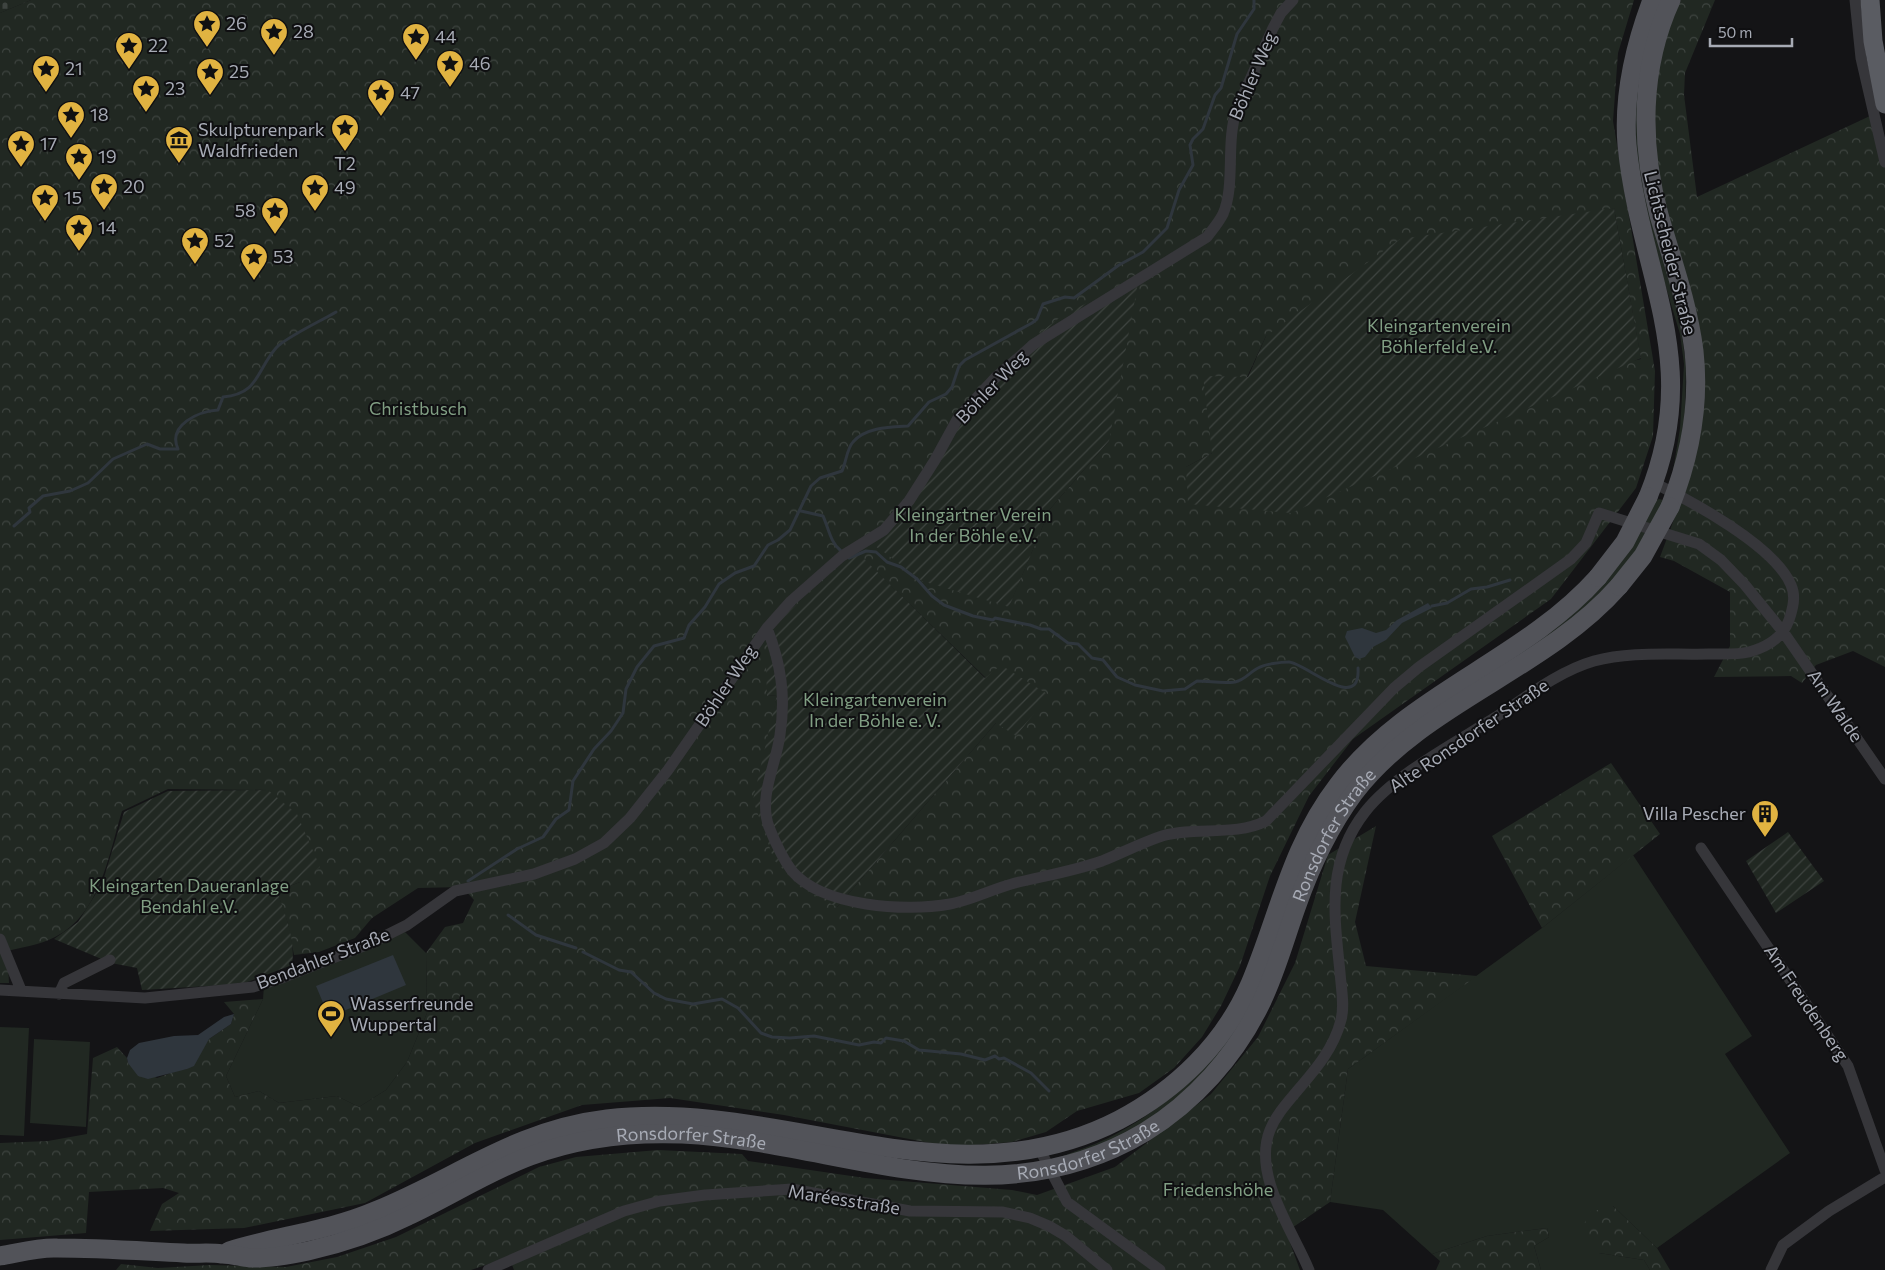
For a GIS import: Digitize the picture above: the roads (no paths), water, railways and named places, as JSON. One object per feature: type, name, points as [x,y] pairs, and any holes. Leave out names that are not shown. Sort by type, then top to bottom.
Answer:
[{"type":"highway","points":[[1870,0],[1873,41],[1885,104]]},
{"type":"main road","name":"Lichtscheider Straße","points":[[1651,490],[1663,454],[1670,416],[1670,350],[1659,291],[1634,190],[1627,143],[1628,96],[1635,53],[1652,0]]},
{"type":"main road","name":"Lichtscheider Straße","points":[[1671,0],[1662,23],[1651,64],[1646,110],[1646,143],[1652,184],[1683,296],[1694,352],[1695,399],[1693,420],[1688,452],[1672,500]]},
{"type":"main road","name":"Ronsdorfer Straße","points":[[221,1253],[358,1218],[396,1202],[506,1146],[539,1134],[602,1120],[666,1116],[716,1119],[934,1154],[999,1154],[1039,1148],[1088,1133],[1122,1118],[1171,1086],[1200,1059],[1224,1030],[1239,1007],[1250,984],[1286,882],[1304,840],[1324,805],[1348,772],[1372,746],[1410,715],[1541,630],[1573,604],[1598,577],[1625,542],[1651,490]]},
{"type":"main road","name":"Ronsdorfer Straße","points":[[0,1256],[56,1248],[221,1253],[248,1258],[267,1257],[344,1242],[409,1216],[488,1174],[532,1155],[566,1145],[618,1136],[668,1134],[721,1138],[949,1175],[991,1176],[1049,1170],[1093,1157],[1141,1134],[1175,1110],[1209,1080],[1239,1042],[1260,1004],[1316,856],[1337,817],[1356,791],[1382,762],[1414,734],[1557,642],[1600,606],[1643,556],[1672,500]]},
{"type":"main road","name":"Ronsdorfer Straße","points":[[0,1269],[58,1256],[73,1250]]},
{"type":"street","name":"Böhler Weg","points":[[456,891],[534,874],[575,859],[604,843],[630,818],[668,770],[767,628],[822,572],[842,556],[884,530],[909,501],[935,460],[958,418],[995,378],[1034,344],[1207,237],[1222,214],[1226,203],[1229,148],[1233,121],[1237,109],[1273,28],[1281,13],[1293,0]]},
{"type":"street","points":[[1855,0],[1861,58],[1885,162]]},
{"type":"street","points":[[1651,490],[1672,500],[1702,506],[1770,556],[1781,568],[1792,586],[1795,600],[1784,632]]},
{"type":"street","name":"Am Walde","points":[[767,628],[778,656],[782,712],[780,736],[765,807],[769,826],[781,852],[793,871],[805,883],[868,906],[912,909],[951,904],[984,892],[1037,877],[1080,869],[1166,835],[1256,826],[1266,821],[1400,683],[1419,666],[1571,558],[1586,543],[1599,512],[1699,544],[1721,560],[1745,585],[1784,632],[1885,779]]},
{"type":"street","name":"Alte Ronsdorfer Straße","points":[[1309,1270],[1294,1235],[1272,1195],[1265,1154],[1266,1142],[1280,1112],[1316,1069],[1338,1032],[1343,1005],[1334,908],[1335,884],[1340,860],[1350,837],[1364,813],[1392,784],[1428,760],[1559,676],[1593,661],[1630,655],[1736,654],[1764,646],[1784,632]]},
{"type":"street","name":"Am Freudenberg","points":[[1701,848],[1848,1066],[1885,1170]]},
{"type":"street","name":"Bendahler Straße","points":[[0,990],[145,998],[253,987],[282,978],[369,944],[406,925],[456,891]]},
{"type":"street","points":[[0,938],[21,990]]},
{"type":"street","points":[[59,994],[64,983],[110,960]]},
{"type":"street","points":[[1039,1148],[1067,1202],[1146,1266],[1160,1270]]},
{"type":"street","points":[[1770,1270],[1782,1245],[1829,1211],[1885,1177]]},
{"type":"street","name":"Maréesstraße","points":[[488,1270],[624,1211],[660,1201],[792,1189],[910,1211],[1003,1212],[1030,1218],[1066,1236],[1107,1270]]},
{"type":"waterway","points":[[468,881],[517,849],[543,837],[556,819],[569,810],[573,781],[594,749],[611,731],[623,713],[626,689],[637,667],[654,646],[684,638],[689,625],[705,607],[719,584],[735,573],[754,566],[768,545],[778,540],[790,530],[811,486],[820,478],[842,471],[849,448],[858,437],[872,431],[908,426],[929,402],[946,394],[952,387],[959,366],[965,360],[1032,323],[1037,319],[1043,304],[1065,297],[1074,298],[1119,265],[1143,252],[1167,228],[1179,190],[1193,165],[1190,145],[1203,129],[1215,95],[1221,88],[1237,34],[1254,9],[1254,0]]},
{"type":"waterway","points":[[14,526],[30,512],[29,508],[43,496],[70,491],[88,483],[113,459],[147,444],[160,449],[178,449],[176,440],[181,426],[194,416],[218,410],[223,397],[244,391],[256,380],[276,348],[295,334],[336,312]]},
{"type":"waterway","points":[[801,511],[823,516],[832,539],[841,551]]},
{"type":"waterway","points":[[849,558],[866,551],[876,552],[887,562],[901,567],[917,579],[932,596],[944,605],[973,616],[993,620],[995,618],[1041,629],[1049,629],[1068,643],[1078,644],[1092,658],[1103,660],[1117,677],[1135,685],[1163,691],[1185,689],[1197,681],[1235,682],[1242,680],[1261,667],[1289,662],[1330,683],[1341,687],[1351,687],[1357,681],[1358,668]]},
{"type":"waterway","points":[[1432,606],[1447,603],[1471,589],[1487,587],[1510,580]]},
{"type":"waterway","points":[[508,915],[536,935],[576,948]]},
{"type":"waterway","points":[[583,952],[619,970],[631,972],[654,993],[666,999],[693,1004],[722,999],[738,1008],[761,1033],[772,1037],[814,1036],[859,1045],[874,1042],[881,1043],[886,1038],[904,1041],[919,1050],[961,1054],[985,1060],[995,1056],[999,1059],[1004,1058],[1031,1073],[1049,1091]]},
{"type":"place","name":"26","points":[[207,48]]},
{"type":"place","name":"28","points":[[274,56]]},
{"type":"place","name":"44","points":[[416,61]]},
{"type":"place","name":"22","points":[[129,70]]},
{"type":"place","name":"46","points":[[450,88]]},
{"type":"place","name":"21","points":[[46,93]]},
{"type":"place","name":"25","points":[[210,96]]},
{"type":"place","name":"23","points":[[146,113]]},
{"type":"place","name":"47","points":[[381,117]]},
{"type":"place","name":"18","points":[[71,139]]},
{"type":"place","name":"T2","points":[[345,152]]},
{"type":"place","name":"Skulpturenpark Waldfrieden","points":[[179,164]]},
{"type":"place","name":"17","points":[[21,168]]},
{"type":"place","name":"19","points":[[79,181]]},
{"type":"place","name":"20","points":[[104,211]]},
{"type":"place","name":"49","points":[[315,212]]},
{"type":"place","name":"15","points":[[45,222]]},
{"type":"place","name":"58","points":[[275,235]]},
{"type":"place","name":"14","points":[[79,252]]},
{"type":"place","name":"52","points":[[195,265]]},
{"type":"place","name":"53","points":[[254,281]]},
{"type":"place","name":"Villa Pescher","points":[[1765,838]]},
{"type":"place","name":"Wasserfreunde Wuppertal","points":[[331,1038]]},
{"type":"park label","name":"Kleingartenverein Böhlerfeld e.V.","points":[[1439,336]]},
{"type":"park label","name":"Christbusch","points":[[418,409]]},
{"type":"park label","name":"Kleingärtner Verein In der Böhle e.V.","points":[[973,525]]},
{"type":"park label","name":"Kleingartenverein In der Böhle e. V.","points":[[875,710]]},
{"type":"park label","name":"Kleingarten Daueranlage Bendahl e.V.","points":[[189,896]]},
{"type":"park label","name":"Friedenshöhe","points":[[1218,1190]]}]
